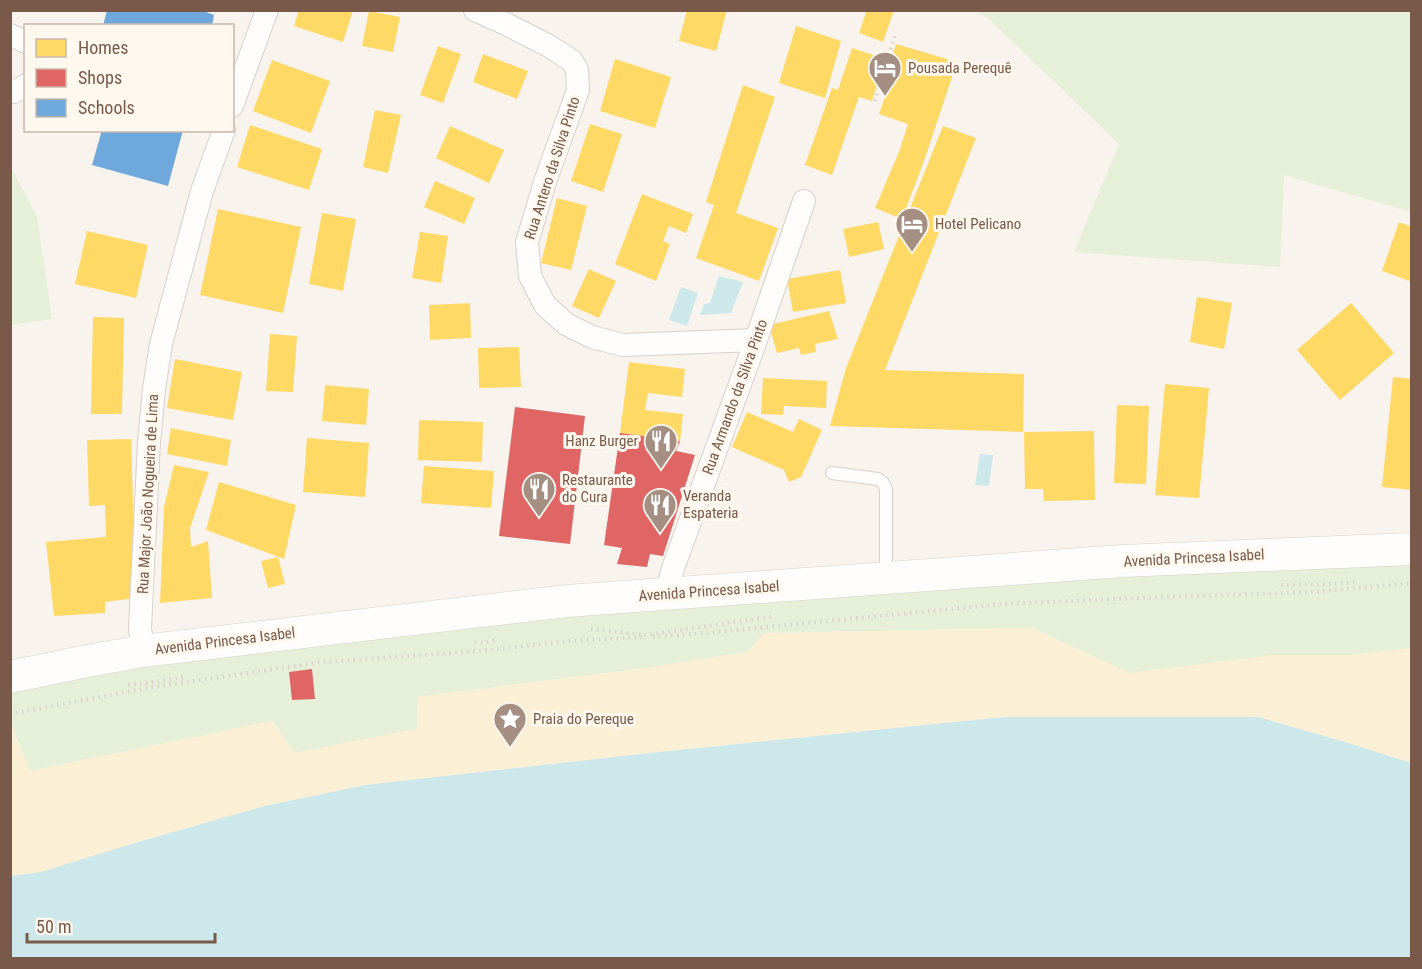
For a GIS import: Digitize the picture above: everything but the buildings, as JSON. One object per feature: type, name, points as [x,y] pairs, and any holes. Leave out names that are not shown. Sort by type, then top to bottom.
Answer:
[{"type":"main road","name":"Avenida Princesa Isabel","points":[[10,678],[143,651],[567,601],[1122,561],[1412,549]]},
{"type":"street","points":[[234,101],[267,10]]},
{"type":"street","name":"Rua Antero da Silva Pinto","points":[[475,10],[549,46],[572,61],[577,70],[578,90],[546,178],[527,242],[530,276],[544,305],[566,324],[592,337],[623,345],[756,340]]},
{"type":"street","points":[[10,35],[24,41]]},
{"type":"street","points":[[10,91],[14,92],[24,86]]},
{"type":"street","name":"Rua Major João Nogueira de Lima","points":[[143,651],[141,605],[149,442],[154,389],[161,344],[202,191],[223,132]]},
{"type":"street","name":"Rua Armando da Silva Pinto","points":[[667,594],[672,571],[804,201]]},
{"type":"lane","points":[[832,473],[878,479],[883,483],[886,489],[886,578]]},
{"type":"path","points":[[875,101],[896,32]]},
{"type":"path","points":[[1274,585],[1365,581]]},
{"type":"path","points":[[10,714],[159,686],[323,662],[478,651],[570,641],[716,632],[1002,604],[1314,592],[1412,583]]},
{"type":"path","points":[[591,629],[645,635],[774,616]]},
{"type":"path","points":[[471,642],[483,643],[503,638]]},
{"type":"path","points":[[118,686],[187,676]]},
{"type":"green space","points":[[976,11],[1411,11],[1411,212],[1284,175],[1280,267],[1074,252],[1119,144],[989,19]]},
{"type":"green space","points":[[11,168],[37,216],[52,319],[11,325]]},
{"type":"green space","points":[[1411,557],[1411,648],[1351,655],[1273,655],[1130,673],[1032,628],[765,633],[747,652],[646,668],[418,697],[417,729],[295,753],[272,721],[30,771],[11,724],[11,689],[148,662],[617,607]]},
{"type":"sand","name":"Praia do Pereque","points":[[1032,628],[1130,673],[1273,655],[1351,655],[1411,648],[1411,763],[1258,717],[1004,717],[365,785],[265,806],[41,872],[11,876],[10,724],[30,771],[272,721],[295,753],[417,729],[418,697],[646,668],[747,652],[764,633]]},
{"type":"water","points":[[719,276],[743,282],[731,313],[700,315],[704,304],[710,303]]},
{"type":"water","points":[[681,287],[698,293],[687,326],[669,320]]},
{"type":"water","points":[[980,454],[993,455],[989,486],[975,485]]},
{"type":"water","points":[[1004,717],[1258,717],[1411,763],[1411,958],[11,958],[11,876],[41,872],[265,806],[365,785]]},
{"type":"place","name":"Pousada Perequê","points":[[885,97]]},
{"type":"place","name":"Hotel Pelicano","points":[[912,253]]},
{"type":"place","name":"Hanz Burger","points":[[661,470]]},
{"type":"place","name":"Restaurante do Cura","points":[[539,518]]},
{"type":"place","name":"Veranda Espateria","points":[[660,534]]},
{"type":"place","name":"Praia do Pereque","points":[[510,748]]}]
